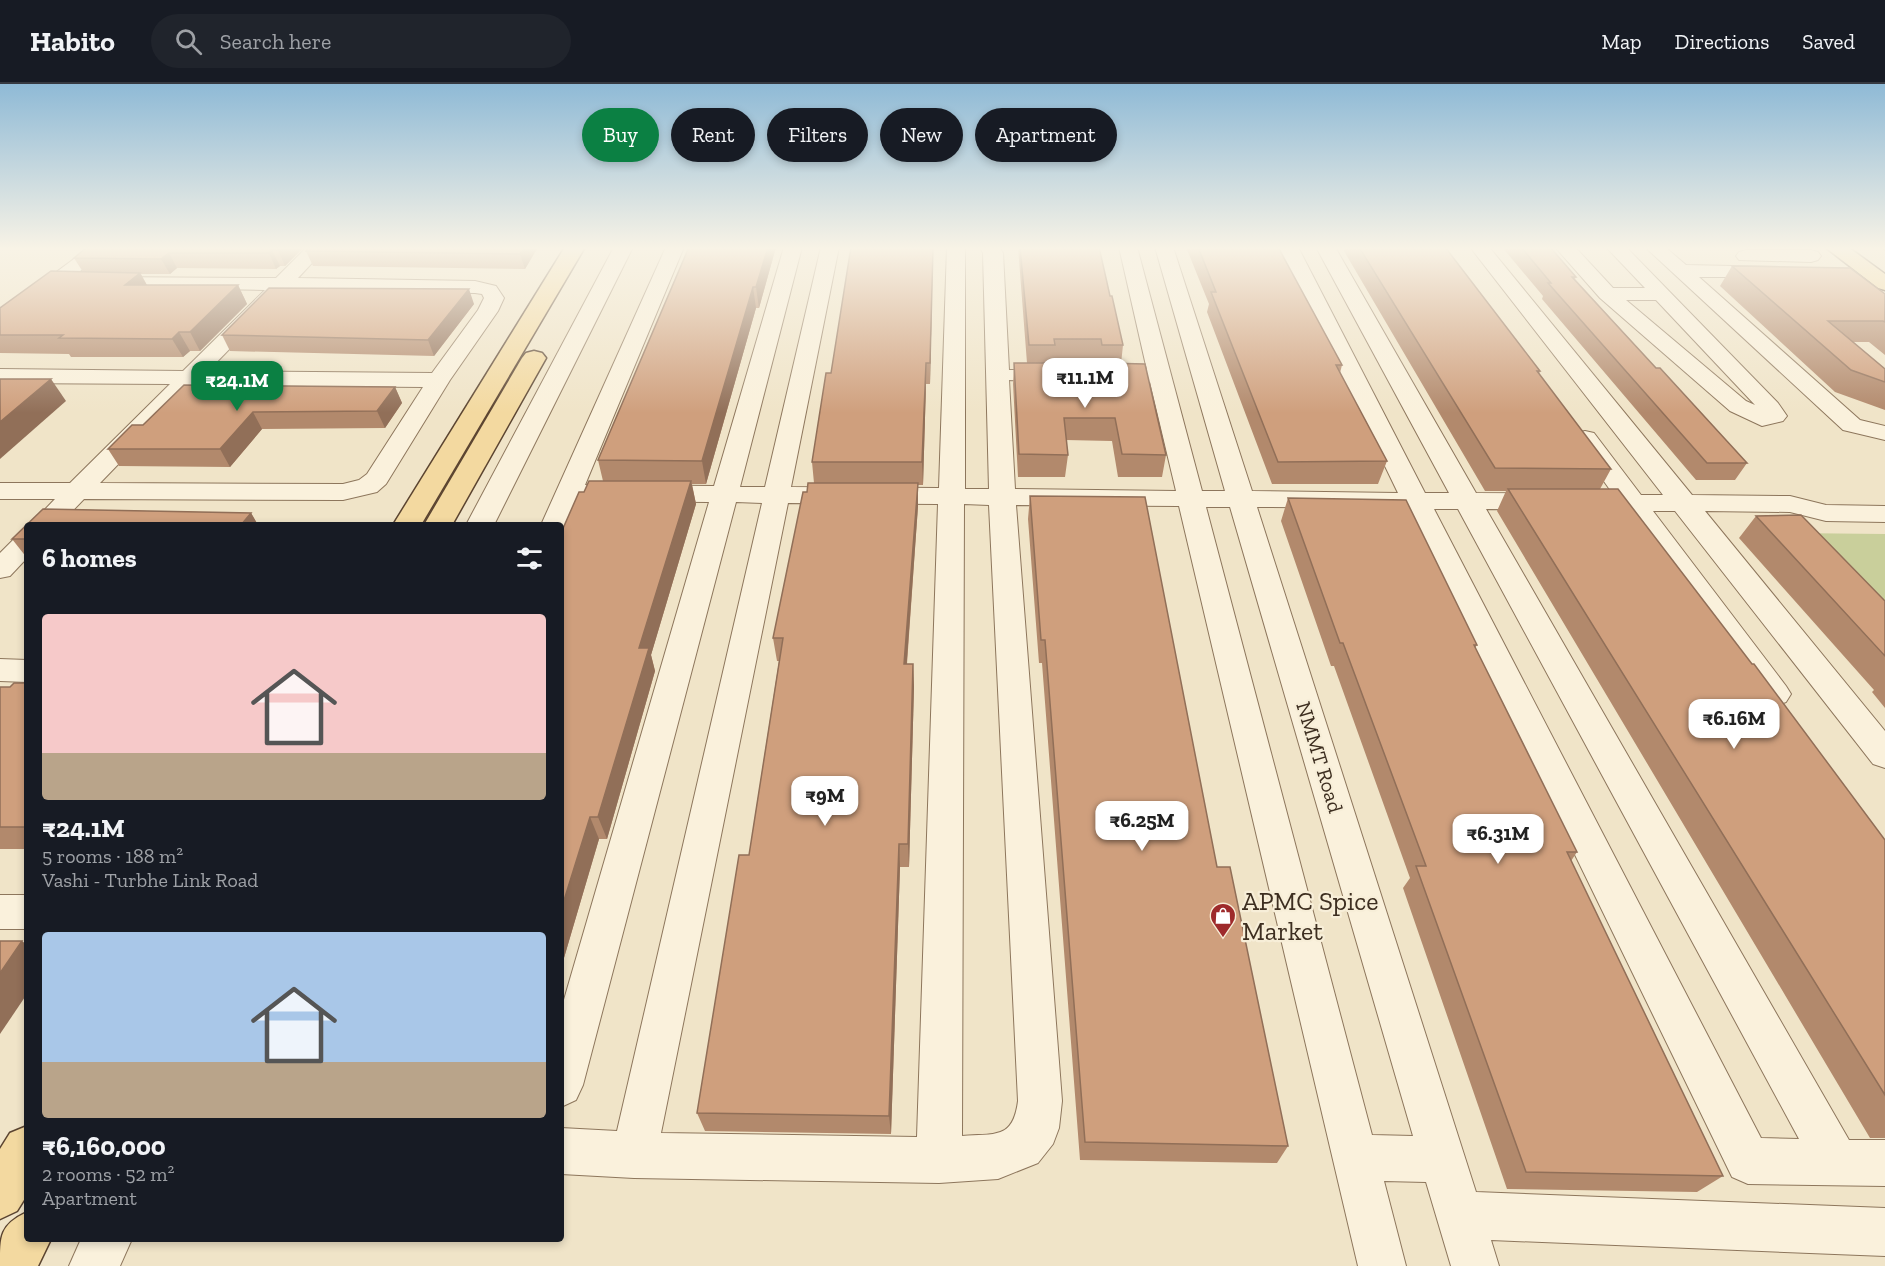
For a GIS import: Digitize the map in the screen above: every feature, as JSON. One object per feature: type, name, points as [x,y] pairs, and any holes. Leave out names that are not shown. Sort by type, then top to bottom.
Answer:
[{"type":"main road","points":[[409,522],[542,302]]},
{"type":"main road","points":[[440,522],[566,302]]},
{"type":"main road","points":[[0,1194],[24,1155]]},
{"type":"main road","points":[[10,1266],[24,1242]]},
{"type":"street","points":[[0,324],[29,302]]},
{"type":"street","points":[[47,522],[263,302]]},
{"type":"street","points":[[0,491],[344,492],[356,490],[377,479],[439,380],[492,302]]},
{"type":"street","points":[[482,522],[595,302]]},
{"type":"street","points":[[556,522],[651,302]]},
{"type":"street","points":[[564,1074],[779,302]]},
{"type":"street","points":[[634,1155],[818,302]]},
{"type":"street","points":[[939,1160],[955,302]]},
{"type":"street","points":[[564,1151],[634,1155],[939,1160],[998,1156],[1022,1147],[1037,1128],[1040,1101],[1002,497],[995,302]]},
{"type":"street","points":[[1142,302],[1382,1266]]},
{"type":"street","name":"NMMT Road","points":[[1181,302],[1475,1266]]},
{"type":"street","points":[[1316,302],[1748,1161],[1885,1163]]},
{"type":"street","points":[[1356,302],[1837,1162]]},
{"type":"street","points":[[1523,302],[1885,755]]},
{"type":"street","points":[[1617,302],[1738,406],[1762,419],[1775,416],[1670,302]]},
{"type":"street","points":[[1687,302],[1726,339]]},
{"type":"street","points":[[1715,302],[1852,426],[1885,433]]},
{"type":"street","points":[[954,375],[1203,376]]},
{"type":"street","points":[[0,376],[439,380]]},
{"type":"street","points":[[1842,416],[1885,416]]},
{"type":"street","points":[[1569,417],[1787,710]]},
{"type":"street","points":[[570,493],[1790,504],[1826,513],[1885,514]]},
{"type":"street","points":[[1790,504],[1808,495],[1885,497]]},
{"type":"street","points":[[0,570],[24,545]]},
{"type":"street","points":[[0,670],[24,671]]},
{"type":"street","points":[[0,912],[24,912]]},
{"type":"street","points":[[1355,1158],[1442,1159]]},
{"type":"street","points":[[1459,1215],[1885,1232]]},
{"type":"street","points":[[93,1266],[106,1242]]},
{"type":"green space","points":[[1790,533],[1885,534],[1885,639]]},
{"type":"building","points":[[8,302],[220,302],[190,332],[179,332],[172,339],[0,335],[0,308]]},
{"type":"building","points":[[255,302],[458,302],[428,340],[222,335]]},
{"type":"building","points":[[665,302],[749,302],[702,461],[598,460]]},
{"type":"building","points":[[842,302],[932,302],[930,363],[926,363],[922,462],[812,462],[826,373],[831,373]]},
{"type":"building","points":[[1025,302],[1113,302],[1123,345],[1102,345],[1101,339],[1054,339],[1055,345],[1029,345]]},
{"type":"building","points":[[1215,302],[1308,302],[1342,365],[1336,365],[1387,461],[1278,462]]},
{"type":"building","points":[[1393,302],[1487,302],[1611,469],[1495,468]]},
{"type":"building","points":[[1565,302],[1595,302],[1656,368],[1660,368],[1747,463],[1707,463]]},
{"type":"building","points":[[1773,302],[1885,302],[1885,322],[1828,321],[1885,369],[1885,382],[1851,370]]},
{"type":"building","points":[[1014,363],[1057,363],[1061,395],[1111,396],[1105,363],[1145,364],[1166,455],[1122,454],[1115,418],[1064,418],[1068,455],[1019,454]]},
{"type":"building","points":[[0,379],[51,379],[0,422]]},
{"type":"building","points":[[184,385],[395,387],[377,411],[253,412],[220,449],[108,449],[132,425],[143,425]]},
{"type":"building","points":[[589,481],[691,481],[639,648],[649,648],[598,817],[590,817],[564,900],[564,526],[579,492],[584,492]]},
{"type":"building","points":[[808,483],[918,483],[904,664],[913,664],[908,844],[899,844],[889,1116],[697,1113],[739,855],[749,855],[783,638],[773,638],[803,492],[807,492]]},
{"type":"building","points":[[1508,489],[1618,489],[1754,664],[1885,840],[1885,1095]]},
{"type":"building","points":[[1030,496],[1145,497],[1217,867],[1230,867],[1288,1146],[1085,1142],[1045,640],[1041,640]]},
{"type":"building","points":[[1288,498],[1406,500],[1477,645],[1474,645],[1577,852],[1567,852],[1723,1176],[1526,1172],[1416,866],[1426,866],[1343,643],[1340,643]]},
{"type":"building","points":[[43,509],[251,513],[244,522],[30,522]]},
{"type":"building","points":[[1801,515],[1885,601],[1885,656],[1756,516]]},
{"type":"building","points":[[24,527],[24,539],[12,539]]},
{"type":"building","points":[[14,683],[24,683],[24,827],[0,827],[0,687],[10,687]]},
{"type":"building","points":[[0,941],[22,941],[0,973]]},
{"type":"place","name":"APMC Spice Market","points":[[1223,939]]}]
